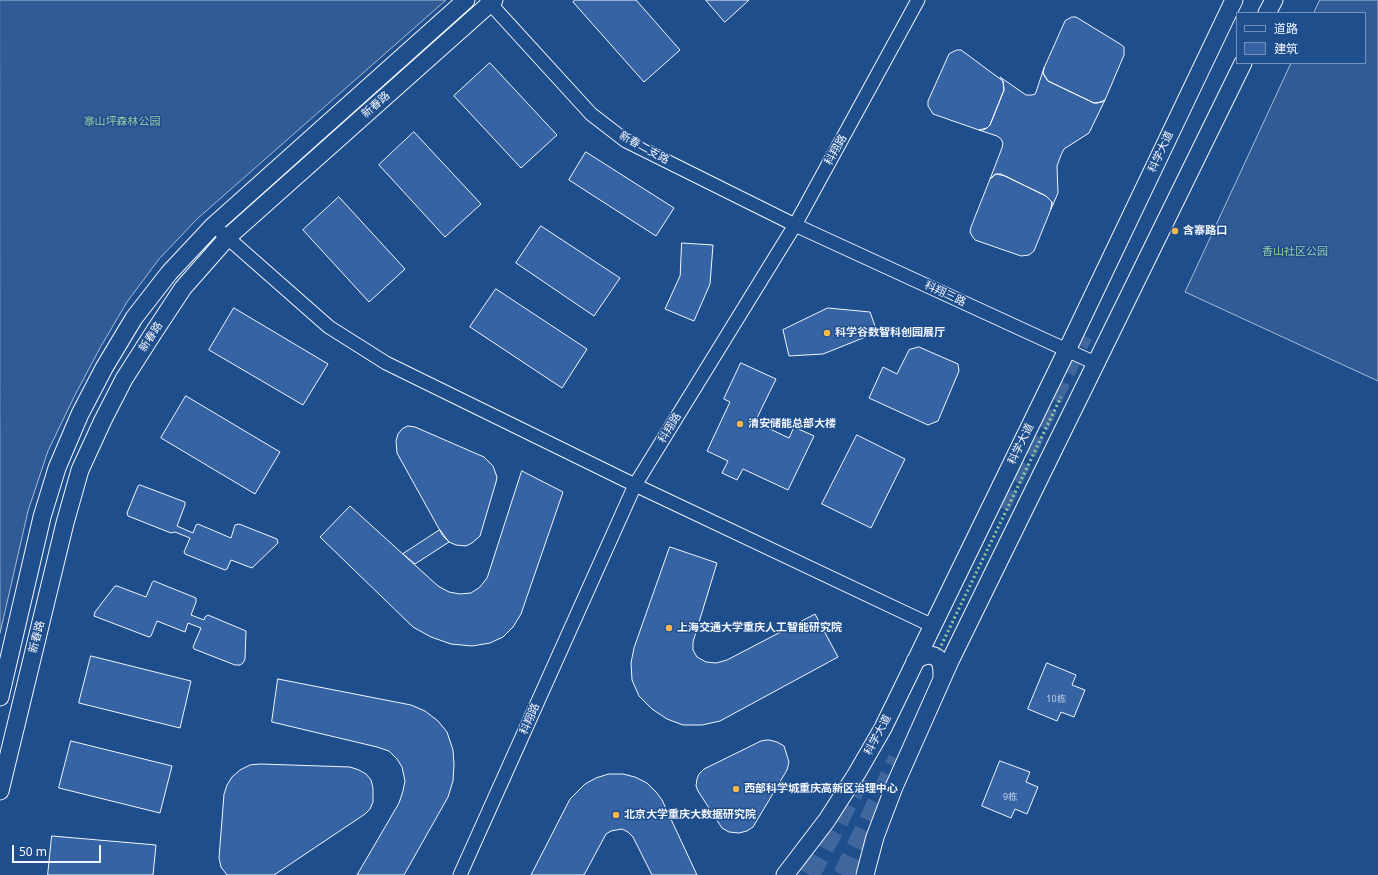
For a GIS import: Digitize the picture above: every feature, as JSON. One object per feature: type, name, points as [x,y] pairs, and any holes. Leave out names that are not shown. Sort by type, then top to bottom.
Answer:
[{"type":"main road","name":"新春路","points":[[0,697],[42,518],[57,468],[80,414],[104,368],[134,318],[169,273],[214,226],[466,0]]},
{"type":"main road","name":"科学大道","points":[[785,875],[827,820],[857,773],[882,728],[1067,350],[1234,0]]},
{"type":"main road","points":[[1268,12],[1274,0]]},
{"type":"main road","name":"新春路","points":[[0,791],[65,523],[80,470],[124,379],[183,288],[228,238],[490,1]]},
{"type":"main road","points":[[865,875],[875,838],[894,787],[942,677],[1243,64]]},
{"type":"main road","points":[[916,661],[924,655],[938,659],[941,665],[942,677]]},
{"type":"street","name":"科翔路","points":[[460,875],[635,485],[795,225],[918,0]]},
{"type":"street","name":"新春二支路","points":[[490,1],[591,114],[626,141],[795,225]]},
{"type":"street","name":"科翔三路","points":[[795,225],[1095,363]]},
{"type":"street","points":[[214,226],[330,328],[386,363],[635,485],[933,626]]},
{"type":"shaded area","name":"寨山坪森林公园","points":[[0,0],[446,0],[197,219],[159,259],[127,302],[75,395],[48,451],[28,511],[0,633]]},
{"type":"shaded area","name":"香山社区公园","points":[[1320,0],[1378,0],[1378,381],[1185,292],[1291,64],[1366,64],[1366,12],[1314,12]]},
{"type":"building","points":[[576,0],[636,0],[680,50],[644,82],[573,2]]},
{"type":"building","points":[[706,0],[749,0],[725,22]]},
{"type":"building","points":[[1072,17],[1076,17],[1124,47],[1124,55],[1105,100],[1102,102],[1094,103],[1048,81],[1043,73],[1065,21]]},
{"type":"building","points":[[957,50],[961,50],[1003,81],[1004,90],[990,125],[983,130],[979,130],[933,114],[928,106],[928,101],[949,54]]},
{"type":"building","points":[[490,63],[557,135],[521,168],[454,96]]},
{"type":"building","points":[[1044,68],[1043,73],[1048,81],[1094,103],[1105,100],[1089,133],[1064,149],[1061,155],[1057,166],[1058,193],[1051,209],[1052,202],[1046,196],[1001,174],[996,174],[990,179],[1003,143],[997,136],[979,130],[987,128],[990,125],[1004,90],[1003,81],[1000,77],[1026,95],[1032,95],[1035,94]]},
{"type":"building","points":[[414,132],[481,204],[445,237],[379,165]]},
{"type":"building","points":[[586,152],[674,208],[656,236],[569,180]]},
{"type":"building","points":[[996,174],[1005,176],[1046,196],[1052,202],[1051,209],[1034,251],[1029,255],[1021,256],[975,240],[970,232],[990,179]]},
{"type":"building","points":[[339,197],[405,269],[369,302],[303,230]]},
{"type":"building","points":[[541,226],[620,278],[594,316],[516,263]]},
{"type":"building","points":[[682,243],[713,245],[710,284],[694,321],[665,309],[680,276]]},
{"type":"building","points":[[496,289],[587,349],[562,388],[470,327]]},
{"type":"building","points":[[234,308],[328,364],[303,405],[209,350]]},
{"type":"building","name":"科学谷数智科创园展厅","points":[[828,308],[870,312],[875,326],[868,336],[823,354],[789,356],[783,330]]},
{"type":"building","points":[[919,347],[958,364],[959,371],[938,421],[928,425],[869,398],[883,367],[897,374],[909,350]]},
{"type":"building","name":"清安储能总部大楼","points":[[741,363],[776,379],[755,422],[789,438],[794,427],[814,436],[788,490],[743,469],[737,480],[722,473],[728,461],[707,451],[730,402],[724,399]]},
{"type":"building","points":[[186,396],[280,452],[255,494],[161,438]]},
{"type":"building","points":[[408,426],[415,427],[484,457],[493,466],[497,477],[496,482],[480,536],[472,543],[466,546],[456,545],[449,542],[443,536],[397,453],[396,441],[398,434],[402,429]]},
{"type":"building","points":[[857,435],[905,459],[871,528],[822,504]]},
{"type":"building","points":[[522,471],[563,492],[521,614],[513,627],[503,637],[490,643],[472,646],[451,644],[431,637],[413,627],[320,537],[350,506],[438,586],[449,592],[460,594],[471,593],[480,587],[487,578]]},
{"type":"building","points":[[140,485],[185,502],[177,526],[193,533],[196,525],[198,524],[231,538],[235,525],[239,524],[277,539],[278,543],[252,568],[231,560],[227,569],[225,570],[185,554],[184,552],[190,538],[175,532],[171,533],[128,516],[127,513],[138,486]]},
{"type":"building","points":[[440,530],[449,542],[415,564],[403,554]]},
{"type":"building","name":"上海交通大学重庆人工智能研究院","points":[[670,547],[717,563],[693,642],[693,650],[697,657],[706,662],[716,663],[727,660],[815,614],[838,657],[720,721],[702,725],[683,725],[667,719],[652,709],[639,696],[632,680],[631,663],[634,648]]},
{"type":"building","points":[[154,581],[196,598],[191,615],[204,620],[208,615],[246,631],[245,659],[243,663],[240,665],[235,665],[194,649],[193,647],[201,628],[188,623],[185,632],[157,621],[151,636],[149,637],[94,616],[95,612],[115,586],[146,597]]},
{"type":"building","points":[[91,656],[191,681],[180,728],[79,703]]},
{"type":"building","points":[[1047,663],[1076,675],[1072,685],[1085,690],[1074,717],[1061,712],[1057,721],[1028,709]]},
{"type":"building","points":[[278,679],[411,705],[425,711],[438,721],[447,732],[453,750],[453,781],[448,797],[404,875],[357,875],[399,803],[405,781],[402,767],[397,759],[389,751],[377,747],[272,722]]},
{"type":"building","name":"西部科学城重庆高新区治理中心","points":[[769,740],[784,746],[789,762],[787,770],[753,827],[747,831],[739,833],[729,832],[722,828],[698,791],[696,786],[699,774],[704,769],[761,741]]},
{"type":"building","points":[[71,741],[172,766],[160,813],[59,788]]},
{"type":"building","points":[[1000,761],[1030,772],[1026,782],[1038,787],[1027,814],[1015,809],[1011,818],[982,806]]},
{"type":"building","points":[[261,764],[350,767],[359,770],[366,774],[371,780],[373,788],[373,802],[370,809],[365,814],[274,875],[227,875],[221,867],[219,858],[224,794],[232,777],[240,770],[250,765]]},
{"type":"building","name":"北京大学重庆大数据研究院","points":[[609,774],[623,774],[635,777],[647,783],[656,792],[662,800],[697,875],[652,875],[633,837],[622,829],[611,831],[606,834],[584,875],[531,875],[570,799],[585,784],[596,778]]},
{"type":"building","points":[[52,836],[156,845],[153,875],[48,875]]},
{"type":"tunnel","points":[[1000,507],[1083,335]]},
{"type":"tunnel","points":[[843,875],[898,759]]},
{"type":"tunnel","points":[[810,875],[862,776]]},
{"type":"hedge","points":[[939,650],[1061,397]]},
{"type":"place","name":"含寨路口","points":[[1175,231]]},
{"type":"place","name":"科学谷数智科创园展厅","points":[[827,333]]},
{"type":"place","name":"清安储能总部大楼","points":[[740,424]]},
{"type":"place","name":"上海交通大学重庆人工智能研究院","points":[[669,628]]},
{"type":"place","name":"西部科学城重庆高新区治理中心","points":[[736,789]]},
{"type":"place","name":"北京大学重庆大数据研究院","points":[[616,815]]}]
